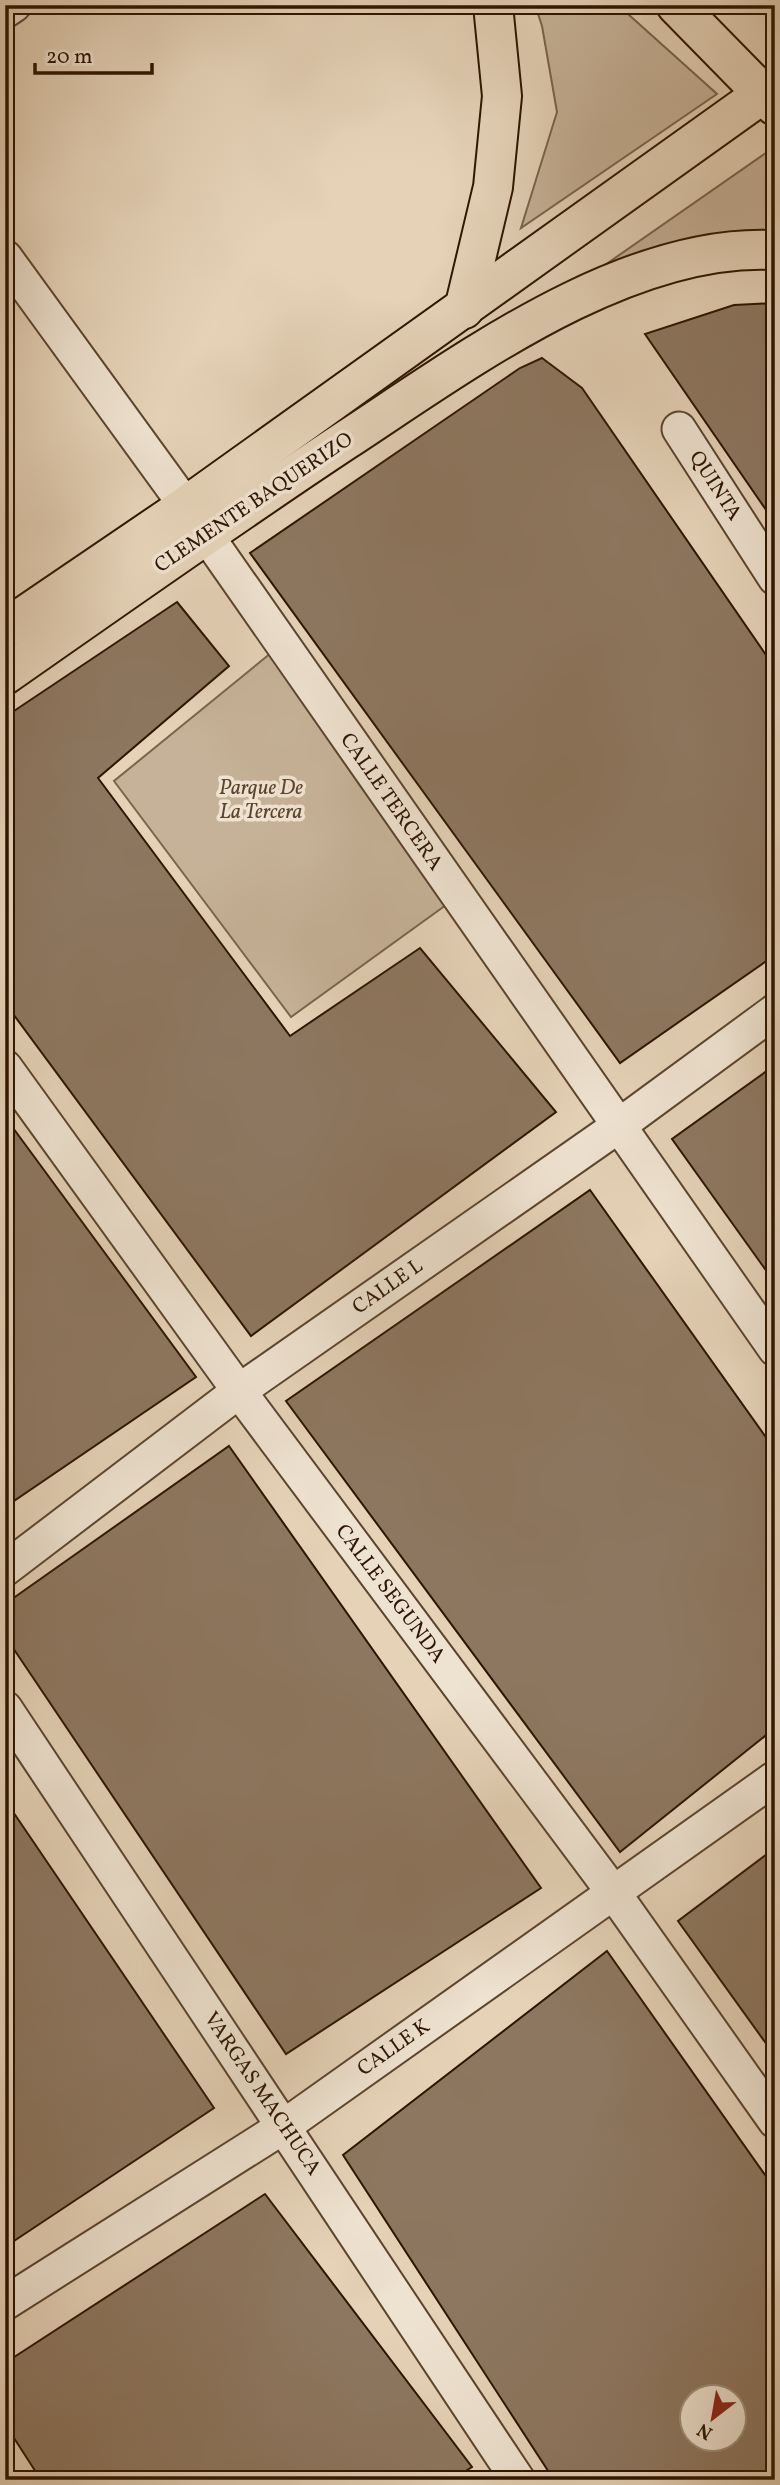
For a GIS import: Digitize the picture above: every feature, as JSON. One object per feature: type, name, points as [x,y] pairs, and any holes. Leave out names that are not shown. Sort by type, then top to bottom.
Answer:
[{"type":"main road","points":[[464,309],[493,187],[502,96],[493,5]]},
{"type":"main road","points":[[5,629],[196,521],[464,309],[619,197],[770,95],[676,5]]},
{"type":"main road","name":"CLEMENTE BAQUERIZO","points":[[5,675],[196,521],[506,335],[630,276],[692,255],[775,250]]},
{"type":"street","points":[[5,11],[14,5]]},
{"type":"street","name":"CALLE TERCERA","points":[[5,257],[196,521],[617,1127],[775,1349]]},
{"type":"street","name":"QUINTA","points":[[678,429],[775,578]]},
{"type":"street","name":"CALLE L","points":[[5,1569],[239,1391],[617,1127],[775,1012]]},
{"type":"street","name":"CALLE SEGUNDA","points":[[5,1067],[239,1391],[613,1892],[775,2121]]},
{"type":"street","name":"VARGAS MACHUCA","points":[[5,1708],[283,2127],[509,2476]]},
{"type":"street","name":"CALLE K","points":[[5,2303],[283,2127],[775,1779]]},
{"type":"green space","points":[[535,5],[618,5],[717,94],[521,228],[557,112],[542,26]]},
{"type":"green space","points":[[773,148],[775,231],[704,237],[602,267]]},
{"type":"green space","name":"Parque De La Tercera","points":[[282,644],[457,897],[291,1017],[114,781]]},
{"type":"building","points":[[775,303],[775,523],[645,334],[734,305]]},
{"type":"building","points":[[542,358],[582,388],[775,668],[775,955],[620,1063],[250,553],[520,368]]},
{"type":"building","points":[[177,602],[229,666],[98,778],[290,1036],[420,948],[556,1112],[251,1336],[5,1003],[5,717]]},
{"type":"building","points":[[775,1065],[775,1283],[672,1139]]},
{"type":"building","points":[[5,1117],[196,1377],[5,1507]]},
{"type":"building","points":[[590,1190],[775,1450],[775,1728],[620,1852],[286,1401]]},
{"type":"building","points":[[229,1446],[541,1888],[286,2054],[5,1636],[5,1604]]},
{"type":"building","points":[[5,1800],[214,2108],[5,2247]]},
{"type":"building","points":[[775,1848],[775,2056],[678,1921]]},
{"type":"building","points":[[607,1951],[775,2189],[775,2480],[554,2480],[343,2155]]},
{"type":"building","points":[[265,2194],[472,2467],[451,2480],[41,2480],[5,2424],[5,2363]]}]
